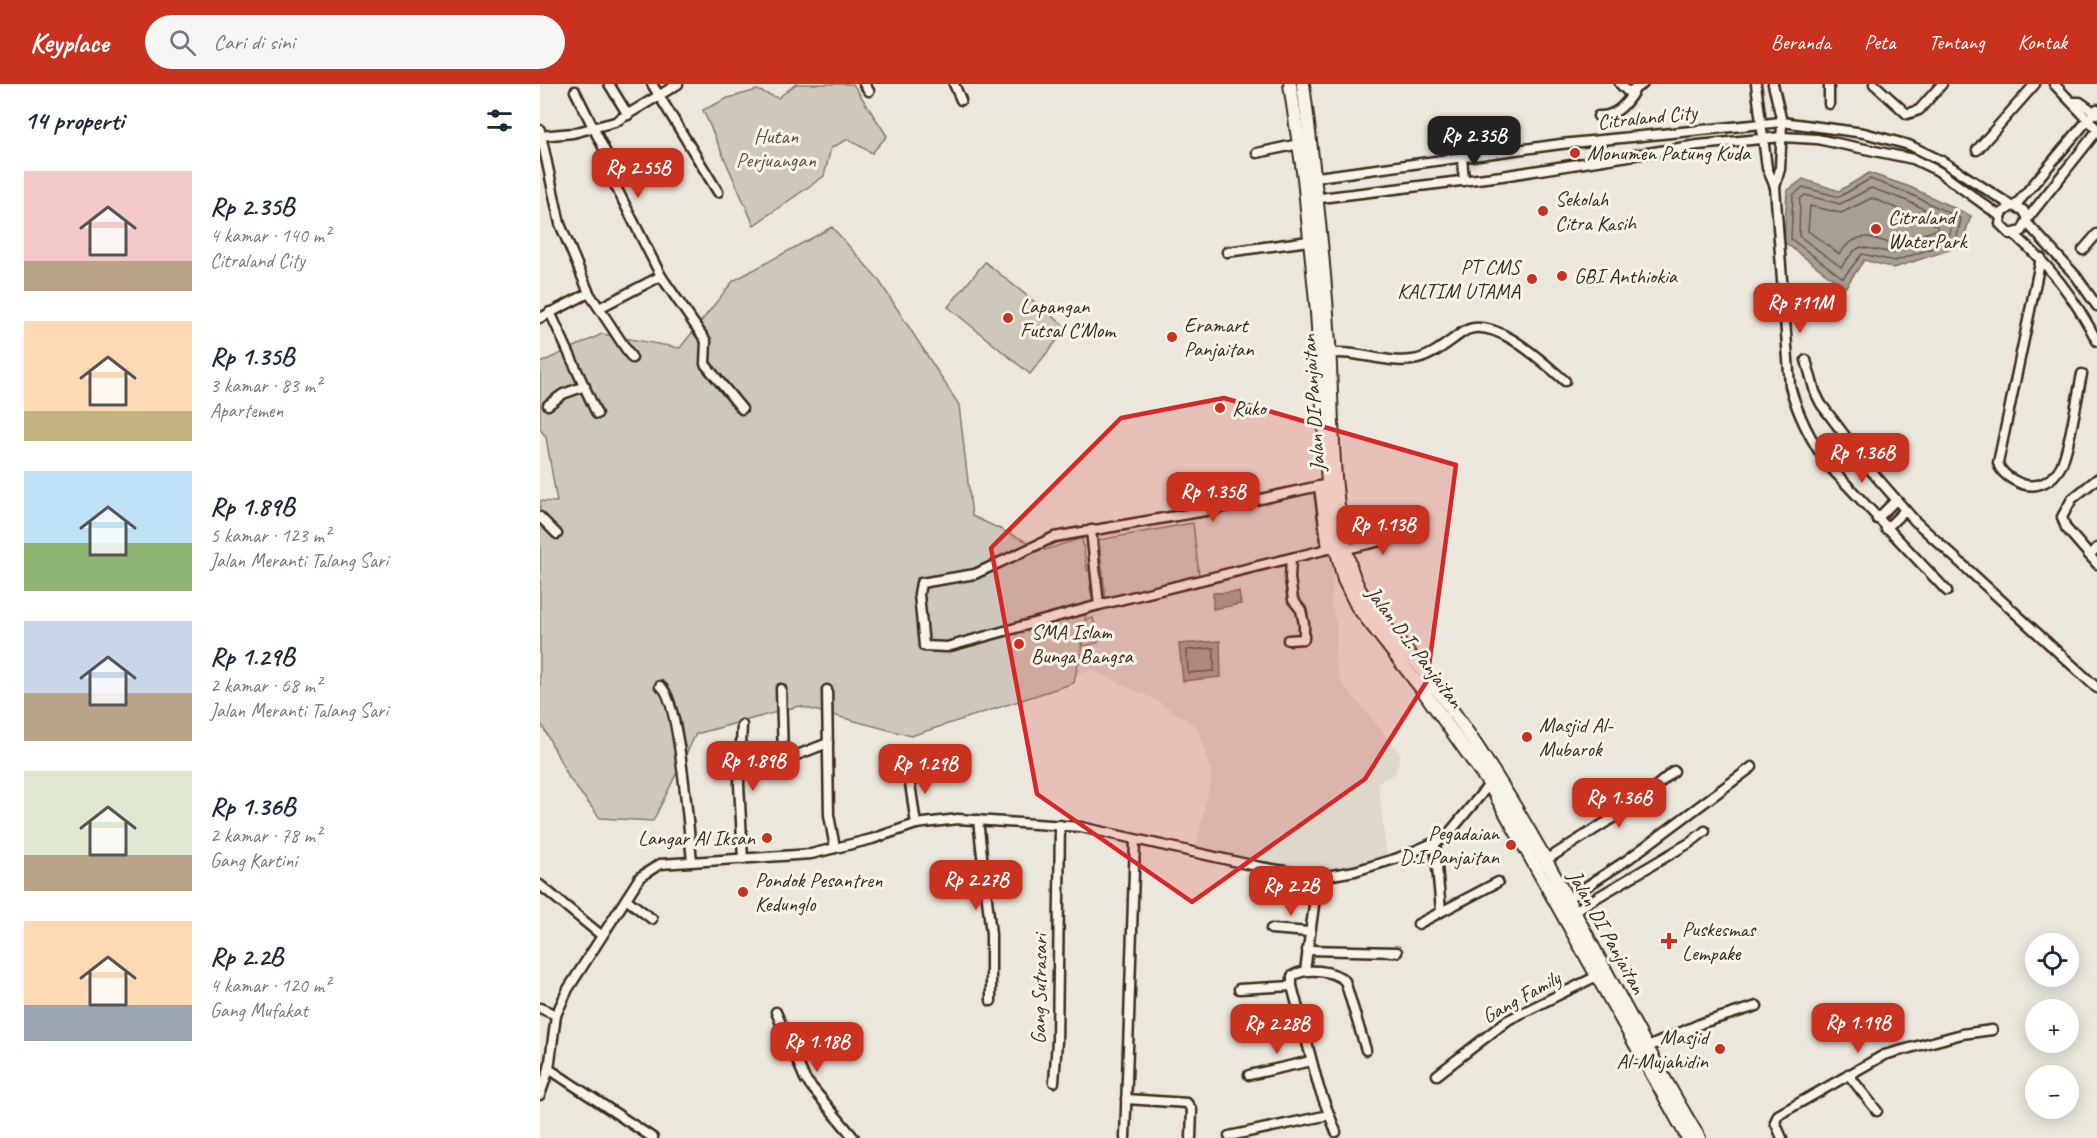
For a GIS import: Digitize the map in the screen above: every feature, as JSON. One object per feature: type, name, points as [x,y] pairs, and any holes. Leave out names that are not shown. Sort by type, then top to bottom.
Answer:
[{"type":"highway","points":[[1290,84],[1299,144],[1309,178]]},
{"type":"highway","points":[[1303,84],[1309,178]]},
{"type":"highway","name":"Jalan DI Panjaitan","points":[[1309,178],[1334,450],[1339,547],[1360,589],[1428,678],[1546,860],[1574,911],[1578,931],[1648,1047],[1699,1138]]},
{"type":"highway","points":[[1312,199],[1309,241],[1324,354],[1323,486],[1328,520],[1339,547]]},
{"type":"highway","points":[[1493,780],[1578,931],[1597,976],[1688,1138]]},
{"type":"street","points":[[609,84],[628,115]]},
{"type":"street","points":[[652,84],[718,192]]},
{"type":"street","points":[[632,358],[589,293],[560,224],[541,134],[595,129],[628,115],[678,84]]},
{"type":"street","points":[[954,84],[962,100]]},
{"type":"street","points":[[1620,84],[1623,90],[1634,90]]},
{"type":"street","points":[[1598,116],[1611,114],[1620,109],[1634,90],[1643,84]]},
{"type":"street","points":[[1756,84],[1769,177],[1775,187]]},
{"type":"street","points":[[1773,84],[1782,122],[1780,169],[1775,187],[1790,386],[1794,401],[1814,444],[1886,529],[1947,591]]},
{"type":"street","points":[[1829,84],[1829,104]]},
{"type":"street","points":[[1874,84],[1907,114],[1919,110],[1942,84]]},
{"type":"street","points":[[2014,234],[2022,231],[2050,190],[2097,130],[2076,111],[2073,102],[2054,84]]},
{"type":"street","points":[[1977,150],[2033,85]]},
{"type":"street","points":[[575,91],[609,159],[616,187],[661,276],[706,340],[705,364],[741,409]]},
{"type":"street","points":[[2000,216],[2003,210],[2014,206],[2096,111],[2080,102],[2073,102]]},
{"type":"street","name":"Citraland City","points":[[1309,178],[1462,157],[1761,122],[1782,122],[1864,133],[1909,145],[1942,161],[2024,210],[2028,220],[2097,306]]},
{"type":"street","name":"Citraland City","points":[[1312,199],[1464,181],[1671,149],[1762,138],[1817,139],[1913,159],[1938,171],[2000,216],[2004,230],[2014,234],[2041,258],[2076,301],[2097,341]]},
{"type":"street","points":[[1257,153],[1299,144]]},
{"type":"street","points":[[1462,157],[1464,181]]},
{"type":"street","points":[[2037,178],[2050,190]]},
{"type":"street","points":[[2083,250],[2097,234]]},
{"type":"street","points":[[1227,252],[1309,241]]},
{"type":"street","points":[[2041,258],[1998,463],[2000,470],[2007,477],[2019,483],[2036,486],[2045,483],[2056,473],[2063,459],[2082,374]]},
{"type":"street","points":[[2054,273],[2065,264]]},
{"type":"street","points":[[601,308],[661,276]]},
{"type":"street","points":[[540,318],[589,293]]},
{"type":"street","points":[[550,312],[597,414]]},
{"type":"street","points":[[1324,354],[1349,352],[1398,361],[1421,359],[1466,330],[1479,328],[1510,338],[1532,351],[1565,381]]},
{"type":"street","points":[[1806,360],[1815,392],[1821,404],[1896,500],[2097,688]]},
{"type":"street","points":[[548,405],[563,394],[585,386]]},
{"type":"street","points":[[2097,479],[2072,499],[2062,517],[2066,528],[2097,564]]},
{"type":"street","points":[[1323,486],[1211,510],[1054,537],[975,574],[921,583],[919,594],[924,646],[947,647],[1099,605],[1291,558],[1412,534]]},
{"type":"street","points":[[1877,519],[1896,500]]},
{"type":"street","points":[[1886,529],[1905,510]]},
{"type":"street","points":[[540,517],[557,534]]},
{"type":"street","points":[[1091,530],[1099,605]]},
{"type":"street","points":[[2089,555],[2097,548]]},
{"type":"street","points":[[1288,640],[1304,639],[1304,624],[1300,610],[1293,600],[1290,578],[1291,558]]},
{"type":"street","points":[[660,686],[668,696],[677,733],[692,861]]},
{"type":"street","points":[[781,689],[783,756],[792,757],[828,744]]},
{"type":"street","points":[[827,690],[829,814],[835,848]]},
{"type":"street","points":[[742,725],[739,784],[743,859]]},
{"type":"street","points":[[1567,899],[1627,860],[1752,767]]},
{"type":"street","points":[[908,771],[916,824]]},
{"type":"street","points":[[1546,860],[1635,804],[1674,771]]},
{"type":"street","points":[[540,1095],[549,1069],[555,1015],[600,935],[640,877],[660,864],[787,856],[835,848],[916,824],[941,820],[978,820],[1060,825],[1318,876],[1354,872],[1435,844],[1454,830],[1493,780]]},
{"type":"street","points":[[978,820],[991,934],[991,1001]]},
{"type":"street","name":"Gang Sutrasari","points":[[1054,1082],[1058,1041],[1060,825]]},
{"type":"street","points":[[1574,911],[1691,842],[1705,831]]},
{"type":"street","points":[[1125,1138],[1135,841]]},
{"type":"street","points":[[1435,844],[1441,911]]},
{"type":"street","points":[[1305,971],[1318,876]]},
{"type":"street","points":[[1418,924],[1498,882]]},
{"type":"street","points":[[540,885],[600,935]]},
{"type":"street","points":[[626,899],[652,919]]},
{"type":"street","points":[[1271,929],[1309,932]]},
{"type":"street","points":[[1307,950],[1397,952]]},
{"type":"street","points":[[1336,1132],[1311,1061],[1292,986],[1292,976],[1305,971],[1332,973],[1345,981],[1366,1050]]},
{"type":"street","name":"Gang Family","points":[[1437,1075],[1508,1020],[1597,976]]},
{"type":"street","points":[[1239,989],[1292,986]]},
{"type":"street","points":[[1648,1047],[1710,1020],[1757,1006]]},
{"type":"street","points":[[540,1008],[555,1015]]},
{"type":"street","points":[[776,1012],[805,1079],[854,1138]]},
{"type":"street","points":[[1782,1138],[1775,1122],[1778,1115],[1884,1055],[1962,1034],[1992,1030]]},
{"type":"street","points":[[1249,1075],[1311,1061]]},
{"type":"street","points":[[549,1069],[653,1138]]},
{"type":"street","points":[[1848,1074],[1877,1111]]},
{"type":"street","points":[[1126,1099],[1187,1103],[1192,1110],[1191,1138]]},
{"type":"street","points":[[1229,1136],[1329,1114]]},
{"type":"street","points":[[1118,1138],[1125,1122]]},
{"type":"highlighted area","points":[[1224,398],[1456,465],[1427,681],[1365,779],[1192,902],[1037,794],[991,548],[1121,418]]},
{"type":"shaded area","points":[[1318,480],[1333,576],[1331,603],[1337,628],[1334,660],[1342,683],[1401,754],[1395,774],[1378,782],[1387,858],[1320,873],[1195,851],[1212,775],[1197,727],[1156,700],[1092,670],[1047,680],[992,559],[1071,526],[1105,525],[1230,501]]},
{"type":"green space","name":"Hutan Perjuangan","points":[[796,84],[853,84],[887,136],[872,153],[848,139],[831,148],[824,176],[754,225],[703,110],[728,98],[757,90],[778,98]]},
{"type":"green space","points":[[832,227],[878,279],[959,405],[972,516],[1045,550],[1082,538],[1087,570],[1093,573],[1090,588],[1093,601],[1088,604],[1085,620],[1093,618],[1098,643],[1083,646],[1081,641],[1082,661],[1078,663],[1074,683],[911,736],[799,706],[696,734],[653,821],[600,818],[569,778],[540,721],[540,501],[557,502],[546,437],[540,429],[540,363],[602,334],[680,348],[733,281]]},
{"type":"green space","name":"Lapangan Futsal C'Mom","points":[[985,262],[1067,328],[1030,374],[948,307]]},
{"type":"green space","points":[[1193,523],[1199,576],[1106,600],[1099,540]]},
{"type":"water","name":"Citraland WaterPark","points":[[1869,173],[1910,187],[1971,216],[1961,246],[1894,268],[1864,260],[1845,288],[1784,242],[1787,191],[1803,179],[1839,191]]},
{"type":"water","points":[[1239,592],[1241,604],[1213,609],[1213,593]]},
{"type":"water","points":[[1220,641],[1221,677],[1183,681],[1179,644]]},
{"type":"place","name":"Monumen Patung Kuda","points":[[1575,153]]},
{"type":"place","name":"Sekolah Citra Kasih","points":[[1543,211]]},
{"type":"place","name":"Citraland WaterPark","points":[[1876,229]]},
{"type":"place","name":"GBI Anthiokia","points":[[1562,276]]},
{"type":"place","name":"PT CMS KALTIM UTAMA","points":[[1532,279]]},
{"type":"place","name":"Lapangan Futsal C'Mom","points":[[1008,318]]},
{"type":"place","name":"Eramart Panjaitan","points":[[1172,337]]},
{"type":"place","name":"Ruko","points":[[1220,408]]},
{"type":"place","name":"SMA Islam Bunga Bangsa","points":[[1019,644]]},
{"type":"place","name":"Masjid Al- Mubarok","points":[[1527,737]]},
{"type":"place","name":"Langar Al Iksan","points":[[767,838]]},
{"type":"place","name":"Pegadaian D.I Panjaitan","points":[[1511,845]]},
{"type":"place","name":"Pondok Pesantren Kedunglo","points":[[743,892]]},
{"type":"place","name":"Puskesmas Lempake","points":[[1669,941]]},
{"type":"place","name":"Masjid Al-Mujahidin","points":[[1720,1049]]}]
